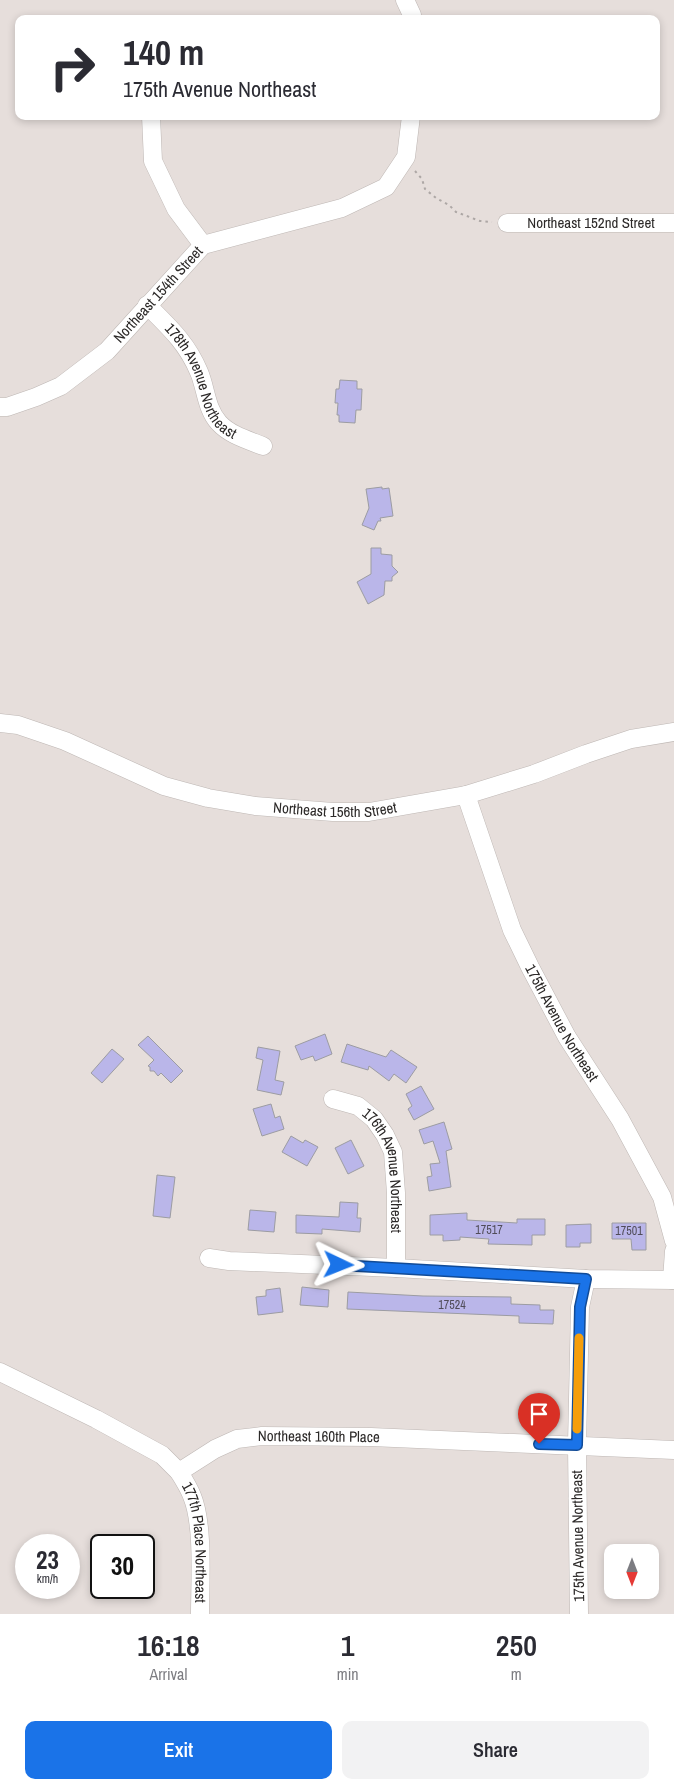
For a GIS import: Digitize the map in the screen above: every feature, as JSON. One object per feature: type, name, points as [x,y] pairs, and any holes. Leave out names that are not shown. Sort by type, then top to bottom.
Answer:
[{"type":"street","points":[[405,0],[412,15]]},
{"type":"street","points":[[151,120],[153,161],[176,209],[203,244]]},
{"type":"street","points":[[403,162],[406,157],[411,120]]},
{"type":"street","name":"Northeast 154th Street","points":[[0,408],[36,397],[61,386],[107,351],[203,244],[342,208],[386,187],[403,162]]},
{"type":"street","name":"Northeast 152nd Street","points":[[507,223],[674,223]]},
{"type":"street","name":"178th Avenue Northeast","points":[[147,306],[180,337],[199,372],[210,408],[218,422],[235,435],[263,446]]},
{"type":"street","name":"Northeast 156th Street","points":[[0,723],[18,725],[65,741],[164,786],[208,798],[295,810],[369,812],[466,795],[534,774],[632,739],[674,732]]},
{"type":"street","name":"175th Avenue Northeast","points":[[466,795],[512,930],[567,1037],[620,1119],[662,1197],[674,1241]]},
{"type":"street","name":"176th Avenue Northeast","points":[[333,1099],[358,1106],[374,1119],[385,1135],[393,1152],[396,1193],[396,1268]]},
{"type":"street","points":[[210,1258],[229,1261],[586,1279],[673,1280],[674,1251]]},
{"type":"street","name":"175th Avenue Northeast","points":[[579,1614],[577,1445],[580,1307],[586,1279]]},
{"type":"street","points":[[0,1372],[96,1419],[162,1455],[179,1472]]},
{"type":"street","name":"Northeast 160th Place","points":[[179,1472],[215,1449],[237,1439],[262,1436],[371,1437],[674,1450]]},
{"type":"street","name":"177th Place Northeast","points":[[179,1472],[193,1497],[198,1517],[200,1614]]},
{"type":"path","points":[[403,162],[412,168],[422,179],[426,189],[456,212],[480,221],[507,223]]},
{"type":"building","points":[[340,380],[357,381],[357,389],[362,389],[361,410],[356,410],[355,423],[339,422],[339,415],[337,415],[338,403],[335,403],[336,389],[339,389]]},
{"type":"building","points":[[382,487],[382,489],[389,488],[393,516],[380,518],[381,521],[378,521],[374,530],[362,525],[369,508],[366,489]]},
{"type":"building","points":[[371,548],[381,548],[381,554],[392,555],[392,566],[398,572],[392,577],[392,581],[385,581],[384,595],[368,604],[357,582],[371,574]]},
{"type":"building","points":[[325,1034],[332,1054],[315,1061],[313,1056],[301,1060],[295,1046]]},
{"type":"building","points":[[148,1036],[183,1071],[171,1083],[161,1073],[158,1076],[154,1071],[150,1071],[148,1066],[154,1060],[138,1045]]},
{"type":"building","points":[[347,1044],[386,1057],[391,1050],[417,1067],[406,1083],[394,1074],[389,1081],[369,1066],[368,1070],[341,1062]]},
{"type":"building","points":[[258,1047],[280,1051],[275,1080],[284,1082],[281,1095],[257,1090],[263,1060],[256,1058]]},
{"type":"building","points":[[112,1049],[124,1059],[102,1083],[91,1073]]},
{"type":"building","points":[[421,1086],[434,1109],[414,1120],[408,1109],[412,1106],[406,1094]]},
{"type":"building","points":[[271,1104],[275,1118],[280,1116],[284,1129],[262,1136],[253,1109]]},
{"type":"building","points":[[444,1122],[452,1149],[446,1151],[451,1187],[429,1191],[427,1177],[432,1176],[430,1164],[440,1163],[433,1141],[424,1144],[419,1130]]},
{"type":"building","points":[[291,1136],[303,1143],[305,1140],[318,1147],[307,1166],[282,1152]]},
{"type":"building","points":[[351,1140],[364,1166],[348,1174],[335,1148]]},
{"type":"building","points":[[157,1175],[175,1177],[170,1218],[153,1216]]},
{"type":"building","points":[[340,1202],[358,1203],[357,1218],[361,1218],[360,1232],[322,1229],[322,1234],[296,1233],[296,1215],[339,1217]]},
{"type":"building","points":[[250,1210],[276,1212],[274,1232],[248,1230]]},
{"type":"building","points":[[467,1213],[467,1220],[517,1223],[517,1219],[545,1219],[545,1235],[532,1235],[532,1245],[488,1244],[489,1239],[460,1237],[460,1240],[443,1241],[443,1235],[430,1235],[430,1215]]},
{"type":"building","points":[[612,1223],[646,1223],[646,1250],[632,1250],[631,1239],[612,1239]]},
{"type":"building","points":[[591,1224],[591,1243],[580,1243],[580,1247],[566,1247],[566,1225]]},
{"type":"building","points":[[302,1287],[329,1290],[328,1307],[300,1305]]},
{"type":"building","points":[[280,1288],[283,1312],[258,1315],[256,1297],[266,1296],[266,1290]]},
{"type":"building","points":[[348,1292],[423,1296],[511,1297],[511,1304],[540,1305],[540,1310],[554,1310],[553,1324],[519,1323],[519,1316],[347,1309]]},
{"type":"slow traffic","points":[[577,1429],[579,1338]]},
{"type":"route","points":[[339,1265],[586,1279],[580,1307],[577,1445],[539,1444]]}]
